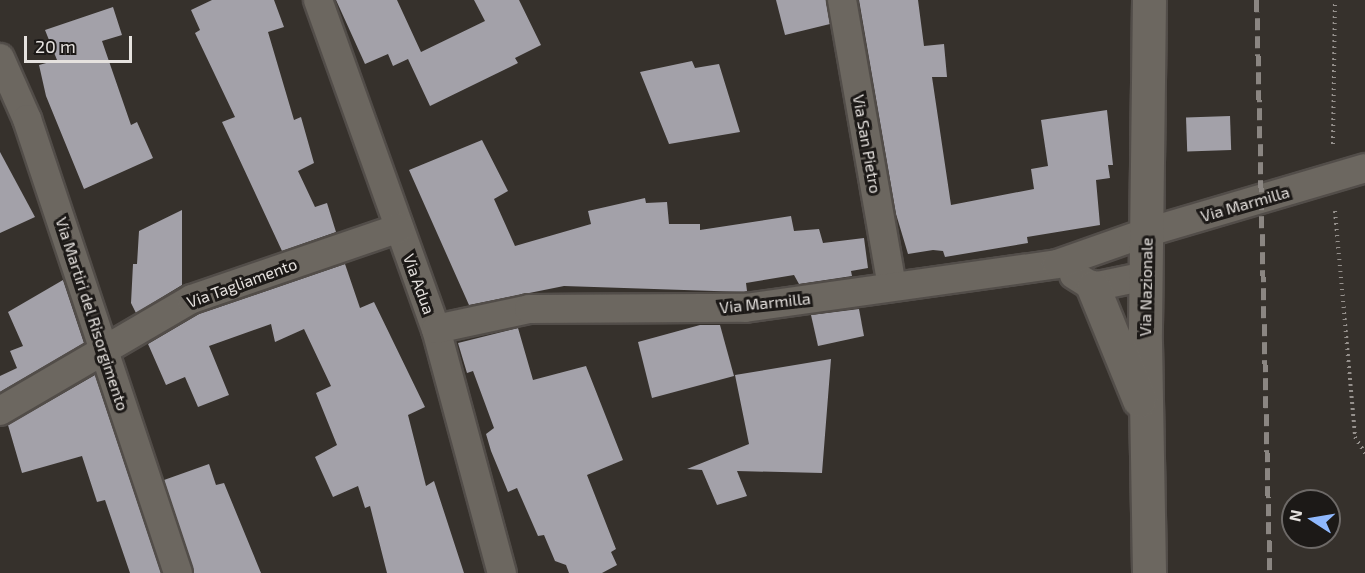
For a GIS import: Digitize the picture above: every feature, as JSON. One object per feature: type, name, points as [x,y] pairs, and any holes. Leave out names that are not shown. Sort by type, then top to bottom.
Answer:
[{"type":"main road","name":"Via Nazionale","points":[[1149,0],[1146,276],[1149,573]]},
{"type":"main road","points":[[1093,286],[1146,422]]},
{"type":"street","name":"Via Adua","points":[[318,0],[436,329],[502,573]]},
{"type":"street","name":"Via San Pietro","points":[[842,0],[892,287]]},
{"type":"street","name":"Via Martiri del Risorgimento","points":[[0,58],[27,119],[178,573]]},
{"type":"street","name":"Via Marmilla","points":[[436,329],[529,309],[745,308],[1057,264],[1148,232],[1365,168]]},
{"type":"street","name":"Via Tagliamento","points":[[0,411],[192,298],[399,228]]},
{"type":"street","points":[[1057,264],[1093,286],[1146,276]]},
{"type":"path","points":[[1335,0],[1332,178],[1355,437],[1365,453]]},
{"type":"building","points":[[212,0],[274,0],[284,27],[268,32],[294,120],[301,117],[314,163],[298,171],[315,207],[327,203],[336,232],[282,251],[222,122],[235,117],[195,33],[200,30],[191,10]]},
{"type":"building","points":[[336,0],[397,0],[421,52],[485,21],[474,0],[519,0],[541,45],[515,58],[518,63],[430,106],[408,59],[393,66],[388,54],[365,64]]},
{"type":"building","points":[[776,0],[826,0],[830,24],[785,35]]},
{"type":"building","points":[[859,0],[918,0],[924,46],[944,44],[947,77],[932,77],[951,205],[1034,189],[1031,169],[1048,166],[1041,120],[1107,110],[1113,165],[1108,165],[1110,178],[1096,180],[1100,225],[1027,237],[1028,243],[945,257],[943,251],[933,250],[908,254],[896,214]]},
{"type":"building","points":[[113,7],[122,35],[102,41],[131,125],[137,122],[153,158],[84,189],[46,96],[39,65],[57,60],[45,30]]},
{"type":"building","points":[[692,61],[695,68],[719,64],[740,132],[669,144],[640,72]]},
{"type":"building","points":[[1230,116],[1231,150],[1187,152],[1186,118]]},
{"type":"building","points":[[482,140],[508,191],[494,199],[515,246],[591,224],[588,211],[645,198],[646,203],[667,202],[669,224],[700,224],[700,230],[791,216],[794,231],[819,229],[823,243],[864,238],[868,268],[851,271],[852,276],[799,284],[794,275],[746,283],[747,291],[744,292],[564,286],[469,305],[409,170]]},
{"type":"building","points":[[0,152],[35,217],[0,233]]},
{"type":"building","points":[[182,210],[182,285],[136,313],[131,303],[133,264],[137,264],[139,231]]},
{"type":"building","points":[[345,264],[360,308],[374,302],[425,407],[408,415],[426,486],[434,481],[464,573],[387,573],[370,506],[365,508],[358,486],[333,497],[315,457],[337,445],[316,393],[331,386],[304,329],[275,342],[271,324],[209,346],[229,395],[198,407],[185,377],[166,385],[148,344],[199,314]]},
{"type":"building","points":[[63,280],[84,343],[0,392],[0,376],[17,368],[10,351],[23,346],[8,312]]},
{"type":"building","points":[[859,309],[864,336],[818,346],[811,315]]},
{"type":"building","points":[[700,325],[720,325],[734,376],[652,398],[638,342]]},
{"type":"building","points":[[518,328],[533,380],[586,366],[623,460],[587,475],[616,549],[611,552],[617,565],[602,573],[569,573],[566,565],[555,561],[544,535],[538,536],[517,488],[508,492],[491,451],[486,434],[494,428],[473,371],[467,373],[458,343]]},
{"type":"building","points":[[831,359],[822,473],[737,471],[747,496],[717,505],[702,470],[687,469],[749,444],[735,375]]},
{"type":"building","points":[[95,375],[161,573],[130,573],[105,500],[97,502],[82,456],[22,473],[8,425]]},
{"type":"building","points":[[209,464],[216,485],[224,483],[261,573],[194,573],[164,480]]},
{"type":"railway","points":[[1257,0],[1270,573]]}]
